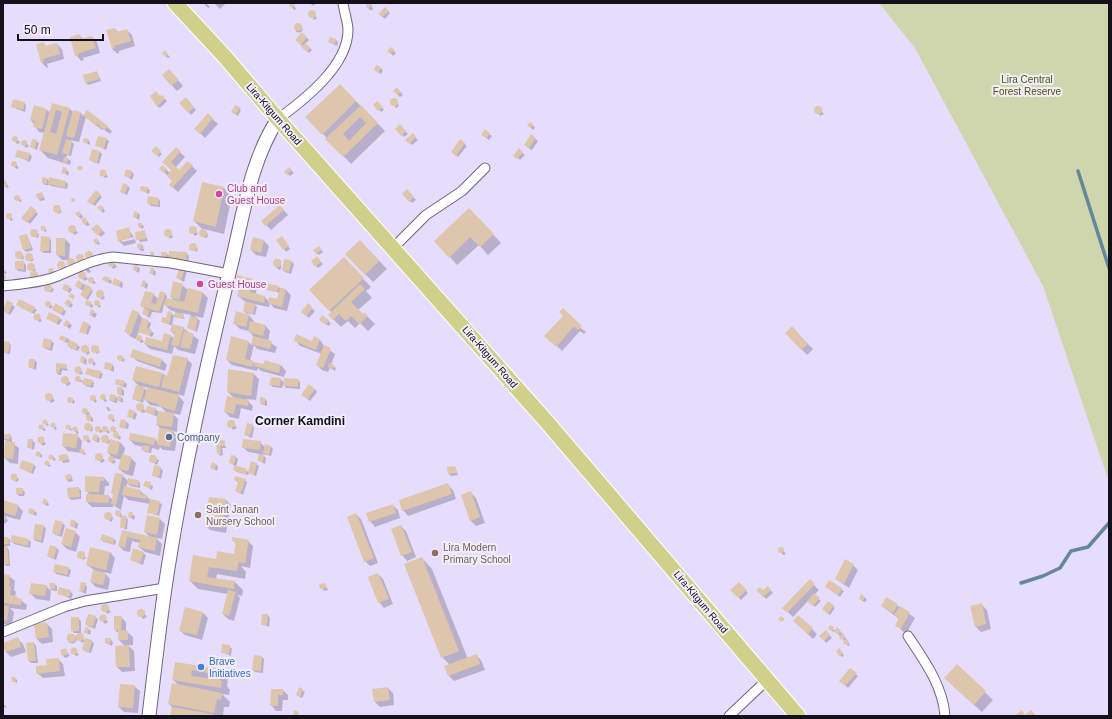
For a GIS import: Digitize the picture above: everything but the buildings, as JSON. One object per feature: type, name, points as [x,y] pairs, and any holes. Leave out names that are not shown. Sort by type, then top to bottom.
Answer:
[{"type":"main road","name":"Lira-Kitgum Road","points":[[175,3],[226,58],[278,119],[551,427],[798,716]]},
{"type":"street","points":[[149,716],[165,588],[188,455],[229,274],[256,168],[267,136],[278,119],[309,96],[335,64],[344,49],[348,30],[343,3]]},
{"type":"street","points":[[393,248],[426,216],[462,191],[485,168]]},
{"type":"street","points":[[3,286],[48,279],[73,268],[113,257],[171,263],[229,274]]},
{"type":"street","points":[[3,632],[64,607],[85,601],[165,588]]},
{"type":"street","points":[[908,636],[935,680],[944,702],[945,716]]},
{"type":"street","points":[[729,716],[767,680]]},
{"type":"green space","name":"Lira Central Forest Reserve","points":[[879,3],[1109,3],[1109,482],[1043,286],[915,48]]},
{"type":"waterway","points":[[1078,171],[1109,268]]},
{"type":"waterway","points":[[1021,583],[1043,576],[1060,568],[1071,551],[1088,547],[1109,523]]},
{"type":"place","name":"Club and Guest House","points":[[219,194]]},
{"type":"place","name":"Guest House","points":[[200,284]]},
{"type":"place","name":"Company","points":[[169,437]]},
{"type":"place","name":"Saint Janan Nursery School","points":[[198,515]]},
{"type":"place","name":"Lira Modern Primary School","points":[[435,553]]},
{"type":"place","name":"Brave Initiatives","points":[[201,667]]},
{"type":"district","name":"Corner Kamdini","points":[[300,421]]}]
